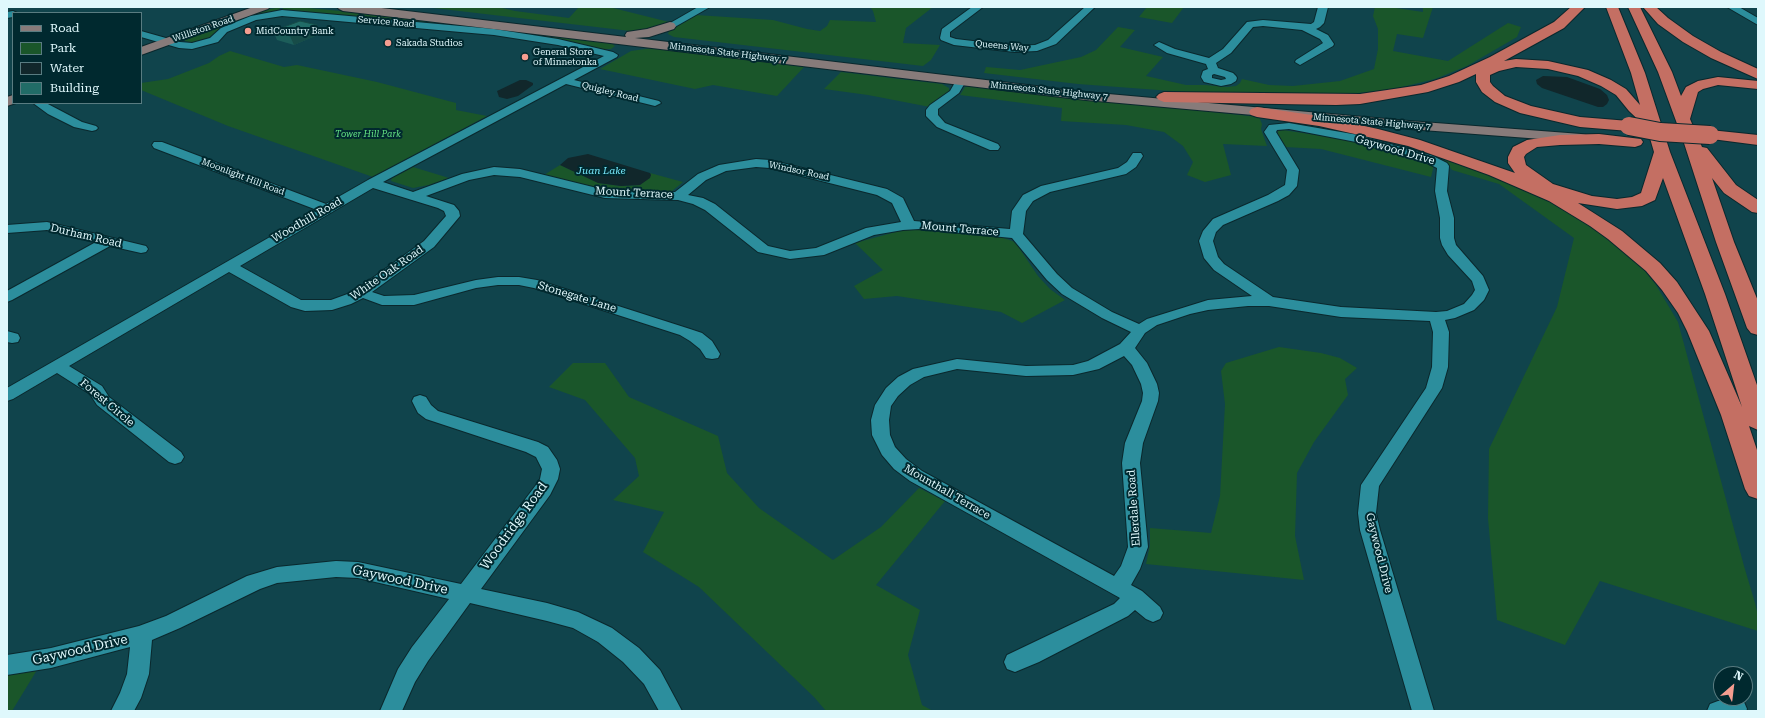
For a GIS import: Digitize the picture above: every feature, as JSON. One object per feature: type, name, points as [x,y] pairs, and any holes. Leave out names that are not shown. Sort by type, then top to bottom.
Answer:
[{"type":"highway","points":[[1164,97],[1336,100],[1360,99],[1423,89],[1454,79],[1494,60],[1560,25],[1579,7]]},
{"type":"highway","points":[[1612,7],[1638,73],[1657,129],[1662,152],[1715,294],[1758,422]]},
{"type":"highway","points":[[1634,7],[1665,72],[1682,119],[1692,140],[1725,242],[1758,328]]},
{"type":"highway","points":[[1649,7],[1663,21],[1688,39],[1722,58],[1758,75]]},
{"type":"highway","points":[[1631,133],[1526,110],[1500,99],[1487,89],[1482,82],[1483,75],[1485,72],[1496,67],[1516,63],[1548,65],[1583,73],[1606,83],[1621,92],[1634,108],[1657,129]]},
{"type":"highway","points":[[1682,119],[1691,90],[1698,85],[1718,81],[1758,85]]},
{"type":"highway","points":[[1257,112],[1319,122],[1378,134],[1414,143],[1459,158],[1495,171],[1555,197],[1597,222],[1615,235],[1653,267],[1670,286],[1688,313],[1704,345],[1733,415],[1758,489]]},
{"type":"highway","name":"Minnesota State Highway 7","points":[[1599,139],[1657,129],[1716,140],[1740,151],[1758,153]]},
{"type":"highway","name":"Minnesota State Highway 7","points":[[1631,133],[1716,140],[1758,139]]},
{"type":"highway","points":[[1599,139],[1560,140],[1533,143],[1519,151],[1516,157],[1516,163],[1520,170],[1547,188],[1585,200],[1617,204],[1636,202],[1648,196],[1662,152]]},
{"type":"highway","points":[[1692,140],[1730,189],[1758,208]]},
{"type":"main road","name":"Williston Road","points":[[142,51],[264,7]]},
{"type":"main road","points":[[236,17],[273,7]]},
{"type":"main road","name":"Minnesota State Highway 7","points":[[343,7],[585,36],[681,45],[1038,86],[1631,133]]},
{"type":"main road","name":"Minnesota State Highway 7","points":[[390,7],[620,35],[681,45],[1086,96],[1401,125],[1599,139]]},
{"type":"main road","points":[[620,35],[649,33],[670,26]]},
{"type":"main road","points":[[613,55],[638,47],[681,45],[685,42],[663,35],[663,31],[670,26]]},
{"type":"main road","points":[[585,36],[616,42],[619,44],[619,48],[613,55]]},
{"type":"street","points":[[670,26],[702,7]]},
{"type":"street","name":"Queens Way","points":[[978,7],[946,31],[944,36],[947,40],[1015,49],[1042,47],[1052,42],[1090,7]]},
{"type":"street","points":[[1306,28],[1317,25],[1322,7]]},
{"type":"street","points":[[1732,7],[1758,22]]},
{"type":"street","name":"Service Road","points":[[142,34],[182,46],[198,45],[214,40],[224,30],[258,16],[282,13],[494,32],[558,42],[613,55]]},
{"type":"street","points":[[1159,45],[1171,51],[1213,66],[1250,24],[1263,23],[1306,28],[1324,37],[1329,44],[1300,62]]},
{"type":"street","name":"Woodhill Road","points":[[7,395],[372,183],[613,55]]},
{"type":"street","name":"Quigley Road","points":[[565,81],[655,103]]},
{"type":"street","points":[[961,81],[954,93],[932,110],[932,116],[941,125],[994,147]]},
{"type":"street","points":[[40,104],[52,112],[82,126],[92,128]]},
{"type":"street","name":"Gaywood Drive","points":[[1289,126],[1358,139],[1429,159],[1443,166],[1441,191],[1447,218],[1447,238],[1453,252],[1478,279],[1482,290],[1475,302],[1469,307],[1450,315],[1436,317],[1341,312],[1269,301],[1219,267],[1208,252],[1206,241],[1210,231],[1218,222],[1273,198],[1291,186],[1293,178],[1292,170],[1273,139],[1270,132],[1272,127],[1289,126]]},
{"type":"street","name":"Moonlight Hill Road","points":[[158,145],[327,209]]},
{"type":"street","points":[[1137,156],[1132,164],[1122,171],[1046,189],[1028,198],[1019,211],[1016,234],[1052,277],[1067,291],[1102,312],[1140,330]]},
{"type":"street","name":"Windsor Road","points":[[678,196],[702,177],[723,168],[756,163],[770,164],[882,192],[898,201],[909,225]]},
{"type":"street","name":"Mount Terrace","points":[[413,196],[480,173],[508,171],[605,194],[678,196],[698,201],[710,207],[763,249],[790,255],[819,252],[871,231],[909,225],[1016,234]]},
{"type":"street","name":"White Oak Road","points":[[229,266],[296,304],[305,306],[332,305],[346,301],[361,293],[429,244],[452,216],[452,211],[449,208],[372,183]]},
{"type":"street","name":"Durham Road","points":[[7,229],[47,226],[141,249]]},
{"type":"street","points":[[7,297],[108,241]]},
{"type":"street","name":"Stonegate Lane","points":[[361,293],[382,300],[397,301],[414,300],[476,284],[490,282],[519,281],[537,284],[685,332],[696,337],[706,345],[712,354]]},
{"type":"street","points":[[1126,348],[1140,330],[1152,322],[1195,308],[1236,302],[1269,301]]},
{"type":"street","name":"Gaywood Drive","points":[[1423,711],[1370,530],[1367,506],[1370,484],[1434,388],[1440,367],[1442,332],[1436,317]]},
{"type":"street","name":"Mounthall Terrace","points":[[1126,348],[1094,365],[1073,370],[1026,371],[957,364],[919,373],[904,381],[892,392],[883,405],[880,420],[881,435],[888,450],[900,464],[916,476],[1127,592],[1153,613]]},
{"type":"street","name":"Ellerdale Road","points":[[1015,662],[1121,610],[1127,592],[1130,568],[1138,547],[1131,463],[1134,443],[1150,401],[1151,393],[1149,384],[1139,363],[1126,348]]},
{"type":"street","name":"Forest Circle","points":[[57,366],[96,390],[103,402],[175,457]]},
{"type":"street","name":"Woodridge Road","points":[[391,711],[406,676],[543,490],[549,480],[551,469],[548,460],[542,452],[532,447],[432,415],[424,409],[420,401]]},
{"type":"street","name":"Gaywood Drive","points":[[7,665],[51,658],[141,635],[173,622],[254,582],[277,575],[292,572],[336,569],[358,570],[547,612],[578,621],[605,636],[631,655],[652,677],[671,711]]},
{"type":"street","points":[[122,711],[130,698],[138,674],[141,652],[141,635]]},
{"type":"green space","points":[[281,7],[278,11],[253,16],[220,29],[210,38],[194,43],[184,41],[187,38],[236,20]]},
{"type":"green space","points":[[284,7],[393,16],[610,42],[615,46],[611,49],[602,49],[561,40],[512,32],[281,11]]},
{"type":"green space","points":[[425,7],[498,7],[515,11],[569,18],[579,7],[609,7],[669,22],[651,31],[639,32]]},
{"type":"green space","points":[[870,7],[933,7],[906,28],[903,43],[940,45],[931,60],[923,66],[674,37],[668,34],[669,31],[696,15],[773,20],[820,31],[827,26],[830,20],[876,22],[873,11]]},
{"type":"green space","points":[[1147,7],[1184,7],[1172,23],[1139,17]]},
{"type":"green space","points":[[1375,7],[1389,7],[1423,12],[1423,7],[1433,7],[1423,38],[1397,34],[1393,51],[1448,61],[1508,23],[1521,27],[1517,37],[1467,66],[1435,79],[1394,89],[1341,95],[1271,95],[1185,92],[1078,84],[984,73],[986,67],[1020,70],[1081,57],[1096,50],[1118,27],[1135,30],[1120,47],[1163,57],[1146,76],[1186,85],[1227,87],[1236,86],[1242,79],[1269,85],[1293,86],[1340,81],[1374,69],[1378,49],[1378,29],[1373,16]]},
{"type":"green space","points":[[652,48],[804,67],[777,96],[713,85],[695,89],[600,69],[631,51]]},
{"type":"green space","name":"Tower Hill Park","points":[[230,51],[284,67],[297,65],[377,82],[456,103],[456,110],[487,116],[373,177],[228,126],[142,90],[142,83],[168,79],[209,63]]},
{"type":"green space","points":[[841,72],[942,84],[949,88],[949,92],[930,107],[868,95],[824,89]]},
{"type":"green space","points":[[970,86],[1259,117],[1262,124],[1261,129],[1267,146],[1223,144],[1231,175],[1205,182],[1187,175],[1193,162],[1183,146],[1164,132],[1126,125],[1061,121],[1062,108],[960,95],[965,87]]},
{"type":"green space","points":[[1283,130],[1348,140],[1409,156],[1434,165],[1431,177],[1321,149],[1285,147],[1278,135],[1278,131]]},
{"type":"green space","points":[[1442,158],[1509,181],[1566,210],[1605,235],[1637,261],[1656,285],[1678,322],[1755,603],[1758,616],[1758,631],[1600,581],[1565,645],[1497,620],[1488,518],[1489,449],[1557,307],[1574,238],[1499,184],[1452,170]]},
{"type":"green space","points":[[560,165],[599,183],[621,186],[640,185],[651,175],[650,173],[683,182],[672,191],[616,191],[595,188],[544,175]]},
{"type":"green space","points":[[413,167],[449,178],[429,185],[413,188],[391,181],[392,178]]},
{"type":"green space","points":[[903,230],[998,236],[1015,242],[1038,276],[1050,289],[1065,300],[1022,323],[1001,312],[897,296],[864,299],[854,286],[883,270],[855,243]]},
{"type":"green space","points":[[1279,347],[1321,353],[1340,358],[1357,368],[1345,379],[1348,395],[1314,442],[1297,473],[1295,536],[1304,580],[1146,564],[1150,545],[1150,528],[1211,533],[1220,496],[1225,404],[1221,371],[1226,363]]},
{"type":"green space","points":[[573,363],[605,363],[629,397],[718,436],[727,473],[759,508],[833,560],[881,527],[919,488],[945,501],[876,585],[920,610],[908,655],[922,705],[933,711],[826,711],[814,697],[699,587],[643,552],[664,512],[613,500],[639,476],[635,458],[585,400],[549,387]]},
{"type":"green space","points":[[37,670],[12,711],[7,711],[7,675]]},
{"type":"water","points":[[1543,76],[1567,77],[1600,89],[1607,95],[1609,100],[1603,107],[1598,107],[1542,88],[1537,84],[1536,80]]},
{"type":"water","points":[[520,80],[526,80],[533,83],[533,85],[518,96],[507,99],[499,97],[497,91]]},
{"type":"water","name":"Juan Lake","points":[[588,154],[650,173],[650,178],[640,185],[621,186],[598,183],[560,165],[568,158]]},
{"type":"building","points":[[300,21],[317,25],[290,36],[273,31]]},
{"type":"place","name":"MidCountry Bank","points":[[248,31]]},
{"type":"place","name":"Sakada Studios","points":[[388,43]]},
{"type":"place","name":"General Store of Minnetonka","points":[[525,57]]}]
